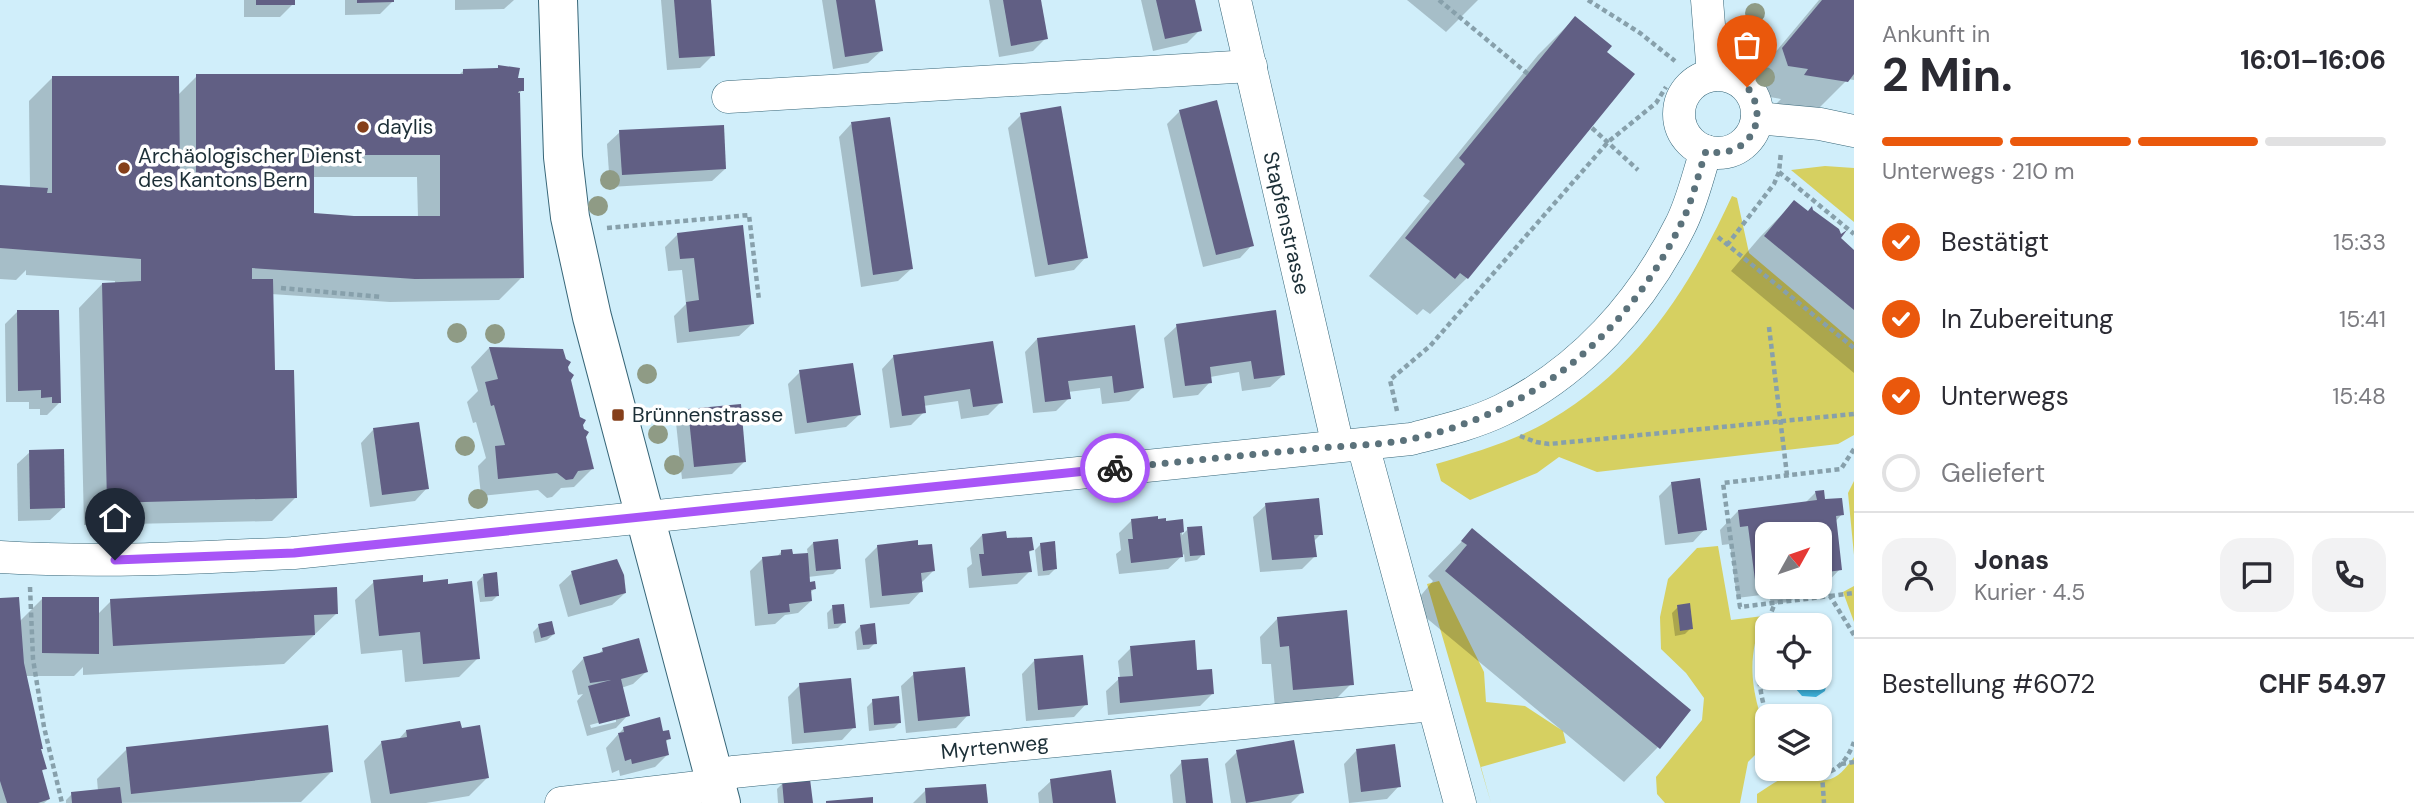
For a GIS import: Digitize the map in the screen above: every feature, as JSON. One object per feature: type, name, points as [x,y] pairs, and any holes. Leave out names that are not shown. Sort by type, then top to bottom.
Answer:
[{"type":"street","points":[[558,0],[563,157],[570,217],[592,317],[718,792]]},
{"type":"street","name":"Stapfenstrasse","points":[[1235,0],[1351,445],[1433,705],[1460,803]]},
{"type":"street","points":[[1707,0],[1713,75]]},
{"type":"street","points":[[728,97],[1251,66]]},
{"type":"street","points":[[1727,75],[1747,87],[1757,106],[1758,118],[1751,136],[1743,145],[1730,151],[1706,151],[1689,139],[1681,126],[1679,115],[1689,87],[1700,79],[1727,75]]},
{"type":"street","points":[[1758,118],[1812,123],[1854,131]]},
{"type":"street","points":[[0,557],[90,561],[165,560],[294,553],[1411,439],[1477,420],[1529,395],[1564,370],[1617,322],[1644,288],[1681,224],[1706,151]]},
{"type":"street","name":"Myrtenweg","points":[[561,803],[699,787],[718,792],[733,772],[1433,705]]},
{"type":"path","points":[[1439,0],[1528,74]]},
{"type":"path","points":[[1588,0],[1640,33],[1675,61]]},
{"type":"path","points":[[1397,413],[1390,380],[1430,346],[1608,142],[1656,103],[1666,87]]},
{"type":"path","points":[[1592,128],[1638,170]]},
{"type":"path","points":[[1727,244],[1774,184],[1779,172],[1781,152]]},
{"type":"path","points":[[1779,172],[1854,234]]},
{"type":"path","points":[[605,228],[749,215],[759,300]]},
{"type":"path","points":[[1718,237],[1854,348]]},
{"type":"path","points":[[281,288],[382,297]]},
{"type":"path","points":[[1769,327],[1787,475]]},
{"type":"path","points":[[1513,433],[1549,444],[1854,414]]},
{"type":"path","points":[[1802,599],[1740,607],[1723,483],[1841,469],[1854,449]]},
{"type":"path","points":[[30,579],[33,659],[48,750],[62,803]]},
{"type":"path","points":[[1832,596],[1854,593]]},
{"type":"path","points":[[1832,599],[1854,635]]},
{"type":"path","points":[[1764,704],[1759,658],[1765,625],[1775,602]]},
{"type":"path","points":[[1832,772],[1851,751],[1854,742]]},
{"type":"path","points":[[1840,764],[1854,762]]},
{"type":"path","points":[[1822,781],[1824,803]]},
{"type":"shaded area","points":[[1825,166],[1854,168],[1854,222],[1791,170]]},
{"type":"shaded area","points":[[1732,196],[1737,198],[1749,253],[1854,342],[1854,435],[1838,444],[1597,472],[1559,457],[1537,473],[1470,500],[1441,481],[1436,464],[1494,445],[1537,427],[1582,399],[1610,376],[1659,323],[1698,262]]},
{"type":"shaded area","points":[[1854,481],[1854,555],[1848,493]]},
{"type":"shaded area","points":[[1718,546],[1731,620],[1755,617],[1752,672],[1757,704],[1755,704],[1755,755],[1748,762],[1740,803],[1665,803],[1657,794],[1656,777],[1702,720],[1704,698],[1686,673],[1661,649],[1660,617],[1668,579],[1697,548]]},
{"type":"shaded area","points":[[1439,581],[1484,672],[1486,702],[1525,706],[1563,731],[1566,743],[1481,767],[1491,803],[1427,584]]},
{"type":"shaded area","points":[[1854,586],[1854,622],[1843,592]]},
{"type":"shaded area","points":[[1854,757],[1854,803],[1757,803],[1757,794],[1777,781],[1832,781],[1832,778],[1842,772]]},
{"type":"water","points":[[1797,690],[1825,690],[1816,697],[1802,696]]},
{"type":"building","points":[[256,0],[295,0],[295,5],[256,5]]},
{"type":"building","points":[[357,0],[394,0],[394,2],[357,3]]},
{"type":"building","points":[[674,0],[711,0],[715,56],[679,58]]},
{"type":"building","points":[[836,0],[875,0],[883,51],[845,57]]},
{"type":"building","points":[[1003,0],[1041,0],[1048,39],[1011,46]]},
{"type":"building","points":[[1156,0],[1195,0],[1202,31],[1165,39]]},
{"type":"building","points":[[1822,0],[1854,0],[1854,74],[1848,82],[1804,75],[1808,69],[1788,66],[1782,48]]},
{"type":"building","points":[[1575,16],[1612,46],[1607,52],[1635,74],[1468,279],[1460,273],[1455,279],[1405,238],[1465,164],[1459,158]]},
{"type":"building","points":[[498,65],[520,68],[518,78],[524,78],[524,91],[518,93],[524,278],[415,279],[252,268],[252,279],[273,279],[275,370],[294,370],[297,498],[107,503],[102,283],[141,281],[141,259],[0,248],[0,185],[48,188],[47,193],[52,193],[52,76],[179,76],[180,179],[196,179],[196,74],[463,74],[463,69],[498,68]],"holes":[[[314,155],[440,155],[440,216],[314,213]]]},
{"type":"building","points":[[1217,100],[1254,246],[1216,255],[1179,110]]},
{"type":"building","points":[[1061,106],[1088,258],[1048,265],[1020,113]]},
{"type":"building","points":[[890,117],[913,269],[873,275],[851,122]]},
{"type":"building","points":[[724,125],[726,169],[622,175],[619,130]]},
{"type":"building","points":[[1794,200],[1808,211],[1812,206],[1813,210],[1839,229],[1841,234],[1847,230],[1841,238],[1854,250],[1854,310],[1764,236]]},
{"type":"building","points":[[743,225],[754,324],[689,332],[686,302],[699,300],[694,258],[680,259],[677,233]]},
{"type":"building","points":[[17,310],[59,310],[61,403],[52,403],[52,397],[41,398],[41,390],[18,391]]},
{"type":"building","points":[[1276,310],[1285,375],[1254,379],[1251,361],[1210,367],[1212,383],[1185,386],[1176,324]]},
{"type":"building","points":[[1135,325],[1144,388],[1114,393],[1112,376],[1068,381],[1071,399],[1045,402],[1037,338]]},
{"type":"building","points":[[993,341],[1003,403],[973,407],[970,389],[924,396],[926,413],[902,416],[893,355]]},
{"type":"building","points":[[489,347],[563,349],[566,359],[571,362],[568,367],[574,375],[571,380],[580,417],[586,420],[583,425],[589,432],[586,437],[594,469],[578,471],[573,479],[566,480],[557,473],[498,479],[495,446],[505,445],[485,382],[498,379]]},
{"type":"building","points":[[853,363],[861,415],[807,423],[799,370]]},
{"type":"building","points":[[741,404],[746,462],[694,467],[688,409]]},
{"type":"building","points":[[419,422],[429,489],[382,495],[373,428]]},
{"type":"building","points":[[64,449],[65,508],[30,509],[29,450]]},
{"type":"building","points":[[1700,478],[1707,530],[1678,534],[1671,482]]},
{"type":"building","points":[[1824,490],[1825,499],[1842,498],[1844,515],[1836,516],[1842,570],[1832,571],[1832,522],[1755,522],[1755,580],[1748,526],[1740,527],[1738,510],[1817,500],[1815,491]]},
{"type":"building","points":[[1319,498],[1323,535],[1314,535],[1317,557],[1272,560],[1265,503]]},
{"type":"building","points":[[1158,516],[1158,519],[1166,518],[1166,521],[1183,519],[1184,532],[1180,533],[1183,557],[1131,563],[1128,539],[1133,539],[1131,519]]},
{"type":"building","points":[[1202,526],[1205,555],[1190,556],[1187,527]]},
{"type":"building","points":[[1472,528],[1691,710],[1660,749],[1445,571],[1467,545],[1461,541]]},
{"type":"building","points":[[1006,531],[1007,538],[1032,537],[1034,550],[1029,551],[1032,572],[982,576],[979,554],[984,554],[982,534]]},
{"type":"building","points":[[838,539],[841,569],[816,571],[813,542]]},
{"type":"building","points":[[918,540],[918,545],[932,544],[935,571],[921,573],[923,592],[882,596],[877,545]]},
{"type":"building","points":[[1055,541],[1057,569],[1043,571],[1040,543]]},
{"type":"building","points":[[792,549],[793,554],[808,553],[810,582],[815,581],[816,589],[811,590],[812,601],[789,604],[790,612],[768,614],[762,557],[781,555],[781,550]]},
{"type":"building","points":[[617,559],[624,575],[626,593],[580,605],[571,571]]},
{"type":"building","points":[[497,572],[499,596],[485,597],[483,574]]},
{"type":"building","points":[[423,575],[423,582],[448,579],[448,584],[472,581],[480,659],[423,664],[420,632],[379,636],[373,580]]},
{"type":"building","points":[[337,587],[338,614],[314,615],[315,635],[113,646],[110,599]]},
{"type":"building","points":[[19,597],[24,663],[47,769],[42,770],[50,799],[38,803],[7,803],[0,781],[0,598]]},
{"type":"building","points":[[42,597],[99,597],[99,654],[42,653]]},
{"type":"building","points":[[1690,603],[1693,629],[1680,631],[1677,605]]},
{"type":"building","points":[[844,604],[846,623],[834,624],[832,605]]},
{"type":"building","points":[[1347,610],[1354,685],[1293,690],[1289,646],[1280,647],[1277,617]]},
{"type":"building","points":[[552,621],[555,634],[541,638],[538,624]]},
{"type":"building","points":[[875,623],[877,644],[863,645],[860,625]]},
{"type":"building","points":[[639,638],[648,672],[621,679],[630,716],[599,724],[588,686],[611,680],[590,683],[583,657],[603,652],[602,648]]},
{"type":"building","points":[[1195,640],[1197,670],[1212,669],[1214,694],[1120,703],[1118,677],[1133,676],[1130,646]]},
{"type":"building","points":[[1083,655],[1088,705],[1038,710],[1034,659]]},
{"type":"building","points":[[965,667],[970,716],[918,721],[913,672]]},
{"type":"building","points":[[851,678],[856,728],[804,733],[799,683]]},
{"type":"building","points":[[899,696],[901,723],[874,725],[872,699]]},
{"type":"building","points":[[660,717],[663,731],[669,730],[671,739],[666,740],[669,755],[632,764],[631,759],[625,761],[618,733],[624,732],[623,727]]},
{"type":"building","points":[[460,721],[462,728],[480,725],[489,778],[390,794],[381,741],[407,737],[406,730]]},
{"type":"building","points":[[328,725],[333,772],[131,794],[126,747]]},
{"type":"building","points":[[1294,740],[1304,793],[1246,803],[1236,750]]},
{"type":"building","points":[[1395,744],[1401,787],[1361,792],[1356,749]]},
{"type":"building","points":[[1208,758],[1213,803],[1186,803],[1181,760]]},
{"type":"building","points":[[1111,770],[1116,803],[1053,803],[1050,779]]},
{"type":"building","points":[[810,779],[813,803],[784,803],[782,781]]},
{"type":"building","points":[[986,784],[988,803],[926,803],[925,788]]},
{"type":"building","points":[[120,787],[122,803],[72,803],[71,792]]},
{"type":"building","points":[[873,797],[873,803],[826,803],[826,801]]},
{"type":"way so far","points":[[1115,468],[1393,443],[1477,420],[1529,395],[1555,378],[1584,353],[1617,322],[1644,288],[1681,224],[1706,151],[1719,153],[1737,149],[1751,136],[1758,111],[1747,87]]},
{"type":"place","name":"daylis","points":[[363,127]]},
{"type":"place","name":"Archäologischer Dienst des Kantons Bern","points":[[124,168]]},
{"type":"place","name":"Brünnenstrasse","points":[[618,415]]},
{"type":"route","points":[[115,560],[294,553],[1115,468]]}]
